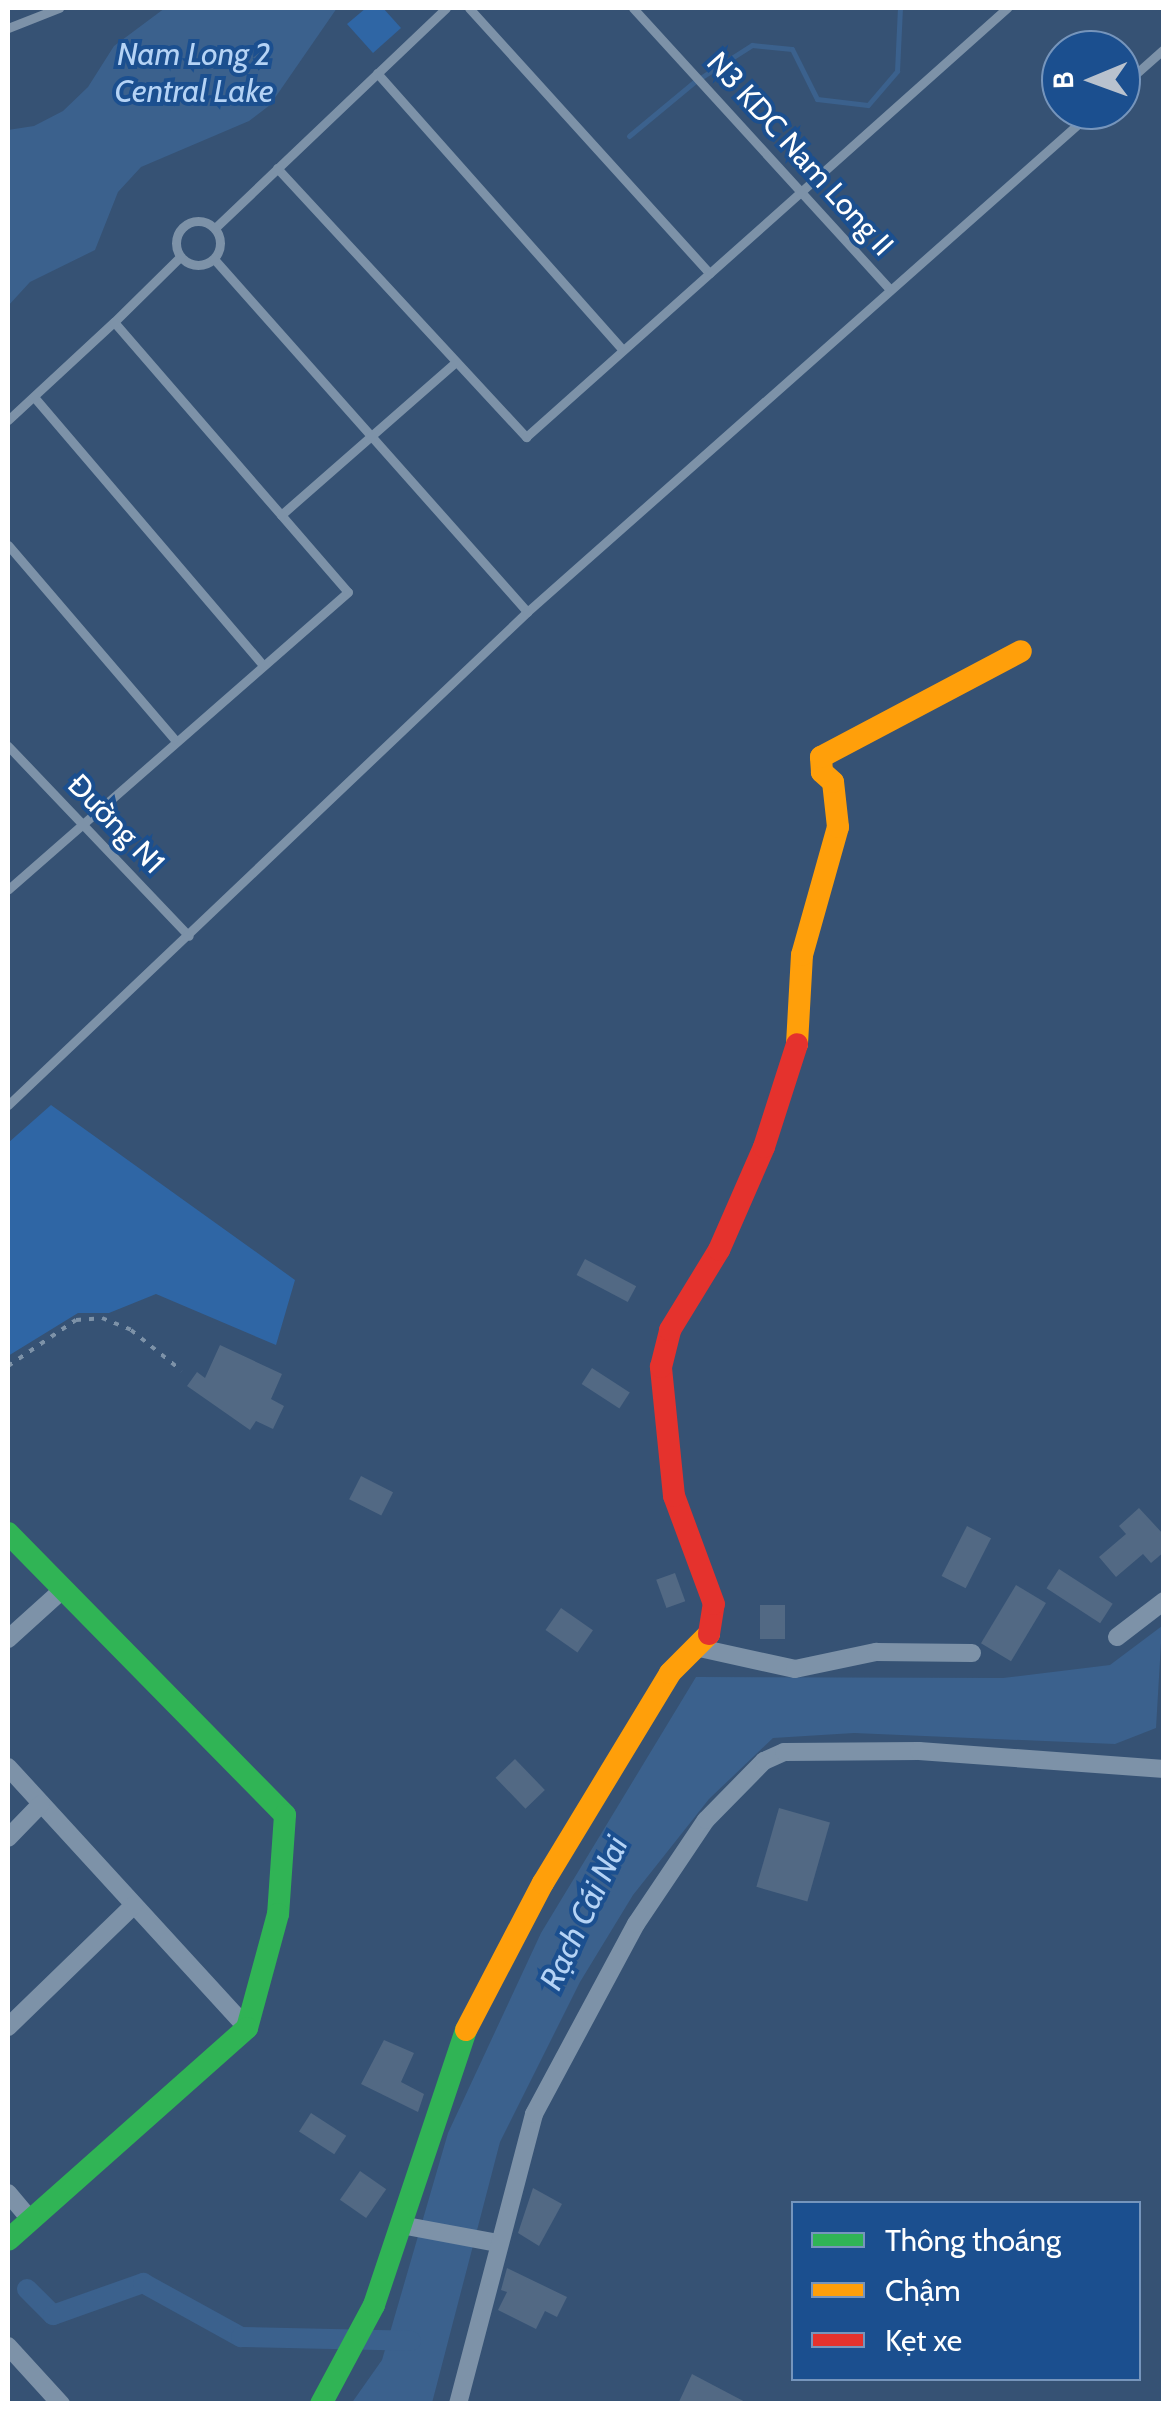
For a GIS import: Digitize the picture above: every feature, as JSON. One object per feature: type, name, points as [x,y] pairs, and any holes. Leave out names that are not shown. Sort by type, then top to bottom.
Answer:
[{"type":"street","points":[[717,1650],[712,1631],[714,1604],[674,1496],[661,1367],[670,1330],[719,1250],[764,1147],[797,1050],[802,954],[838,826],[833,782],[822,772],[820,757],[1021,651]]},
{"type":"street","points":[[8,1532],[60,1592],[285,1816],[278,1914],[247,2028],[8,2240]]},
{"type":"street","points":[[8,1639],[60,1592]]},
{"type":"street","points":[[1117,1638],[1163,1603]]},
{"type":"street","points":[[324,2399],[374,2306],[409,2226],[453,2056],[543,1883],[670,1673],[717,1650],[795,1668],[876,1652],[972,1653]]},
{"type":"street","points":[[458,2404],[490,2242],[534,2114],[596,1990],[706,1820],[764,1761],[784,1752],[919,1751],[1162,1763]]},
{"type":"street","points":[[8,1768],[247,2028]]},
{"type":"street","points":[[8,1838],[41,1804]]},
{"type":"street","points":[[8,2027],[134,1905]]},
{"type":"street","points":[[8,2193],[30,2218]]},
{"type":"street","points":[[409,2226],[490,2242]]},
{"type":"street","points":[[8,2346],[61,2404]]},
{"type":"lane","points":[[8,28],[59,8]]},
{"type":"lane","points":[[215,228],[446,8]]},
{"type":"lane","points":[[469,8],[709,273]]},
{"type":"lane","name":"N3 KDC Nam Long II","points":[[632,8],[890,289]]},
{"type":"lane","points":[[277,168],[526,437],[1007,8]]},
{"type":"lane","points":[[1141,69],[1164,49]]},
{"type":"lane","points":[[377,73],[624,350]]},
{"type":"lane","points":[[8,1105],[527,612],[1071,130]]},
{"type":"lane","points":[[194,221],[215,228],[220,247],[214,259],[196,266],[180,257],[175,242],[181,228],[194,221]]},
{"type":"lane","points":[[8,420],[180,257]]},
{"type":"lane","points":[[214,259],[527,612]]},
{"type":"lane","points":[[8,890],[174,739],[348,592],[114,322]]},
{"type":"lane","points":[[282,515],[456,362]]},
{"type":"lane","points":[[34,397],[261,663]]},
{"type":"lane","points":[[8,546],[174,739]]},
{"type":"lane","name":"Đường N1","points":[[8,746],[188,936]]},
{"type":"path","points":[[8,1366],[34,1342],[76,1320],[102,1318],[131,1330],[182,1371]]},
{"type":"shaded area","points":[[366,8],[383,8],[401,28],[373,53],[347,24]]},
{"type":"shaded area","points":[[51,1105],[295,1280],[276,1345],[156,1294],[109,1313],[78,1313],[8,1356],[8,1143]]},
{"type":"water","name":"Nam Long 2 Central Lake","points":[[165,8],[337,8],[270,105],[249,121],[141,167],[118,192],[95,250],[30,282],[8,306],[8,130],[34,126],[63,111],[88,87],[114,46]]},
{"type":"water","name":"Rạch Cái Nai","points":[[1162,1626],[1156,1728],[1115,1744],[854,1733],[773,1738],[709,1799],[633,1895],[580,1982],[500,2142],[432,2403],[351,2404],[382,2360],[448,2133],[541,1933],[696,1677],[1003,1678],[1110,1665]]},
{"type":"building","points":[[585,1259],[636,1286],[628,1302],[577,1275]]},
{"type":"building","points":[[220,1345],[282,1374],[271,1399],[284,1406],[273,1429],[256,1421],[250,1430],[187,1386],[197,1372],[205,1378]]},
{"type":"building","points":[[592,1368],[630,1393],[619,1408],[582,1384]]},
{"type":"building","points":[[361,1476],[393,1492],[381,1516],[349,1499]]},
{"type":"building","points":[[1139,1508],[1164,1535],[1164,1552],[1151,1563],[1143,1554],[1116,1577],[1099,1557],[1126,1534],[1119,1526]]},
{"type":"building","points":[[967,1526],[991,1538],[966,1588],[942,1576]]},
{"type":"building","points":[[1059,1569],[1113,1604],[1100,1623],[1046,1588]]},
{"type":"building","points":[[675,1573],[685,1601],[666,1608],[656,1580]]},
{"type":"building","points":[[1016,1585],[1046,1603],[1011,1661],[981,1643]]},
{"type":"building","points":[[760,1605],[785,1605],[785,1639],[760,1639]]},
{"type":"building","points":[[561,1608],[593,1630],[577,1652],[546,1630]]},
{"type":"building","points":[[515,1759],[545,1790],[525,1809],[496,1778]]},
{"type":"building","points":[[779,1808],[830,1823],[807,1901],[756,1887]]},
{"type":"building","points":[[384,2040],[414,2053],[401,2082],[424,2094],[418,2112],[361,2084]]},
{"type":"building","points":[[311,2113],[346,2136],[334,2154],[299,2131]]},
{"type":"building","points":[[360,2171],[386,2189],[366,2218],[340,2200]]},
{"type":"building","points":[[533,2188],[562,2204],[539,2246],[518,2233]]},
{"type":"building","points":[[507,2268],[567,2297],[557,2317],[545,2311],[536,2329],[498,2310],[507,2292],[501,2290]]},
{"type":"building","points":[[692,2374],[749,2404],[678,2404]]},
{"type":"waterway","points":[[629,136],[694,82],[752,45],[792,49],[817,99],[868,105],[897,71],[900,8]]},
{"type":"waterway","points":[[27,2289],[53,2315],[143,2283],[241,2337],[411,2341]]},
{"type":"traffic: fast","points":[[8,1533],[285,1815],[278,1914],[247,2028],[8,2240]]},
{"type":"traffic: fast","points":[[321,2404],[374,2305],[466,2030]]},
{"type":"traffic: slow","points":[[797,1044],[802,955],[838,827],[833,782],[822,772],[821,757],[1021,651]]},
{"type":"traffic: slow","points":[[466,2030],[543,1883],[670,1673],[709,1634]]},
{"type":"traffic: jam","points":[[709,1634],[714,1604],[674,1496],[661,1367],[670,1330],[719,1250],[764,1147],[797,1044]]}]
